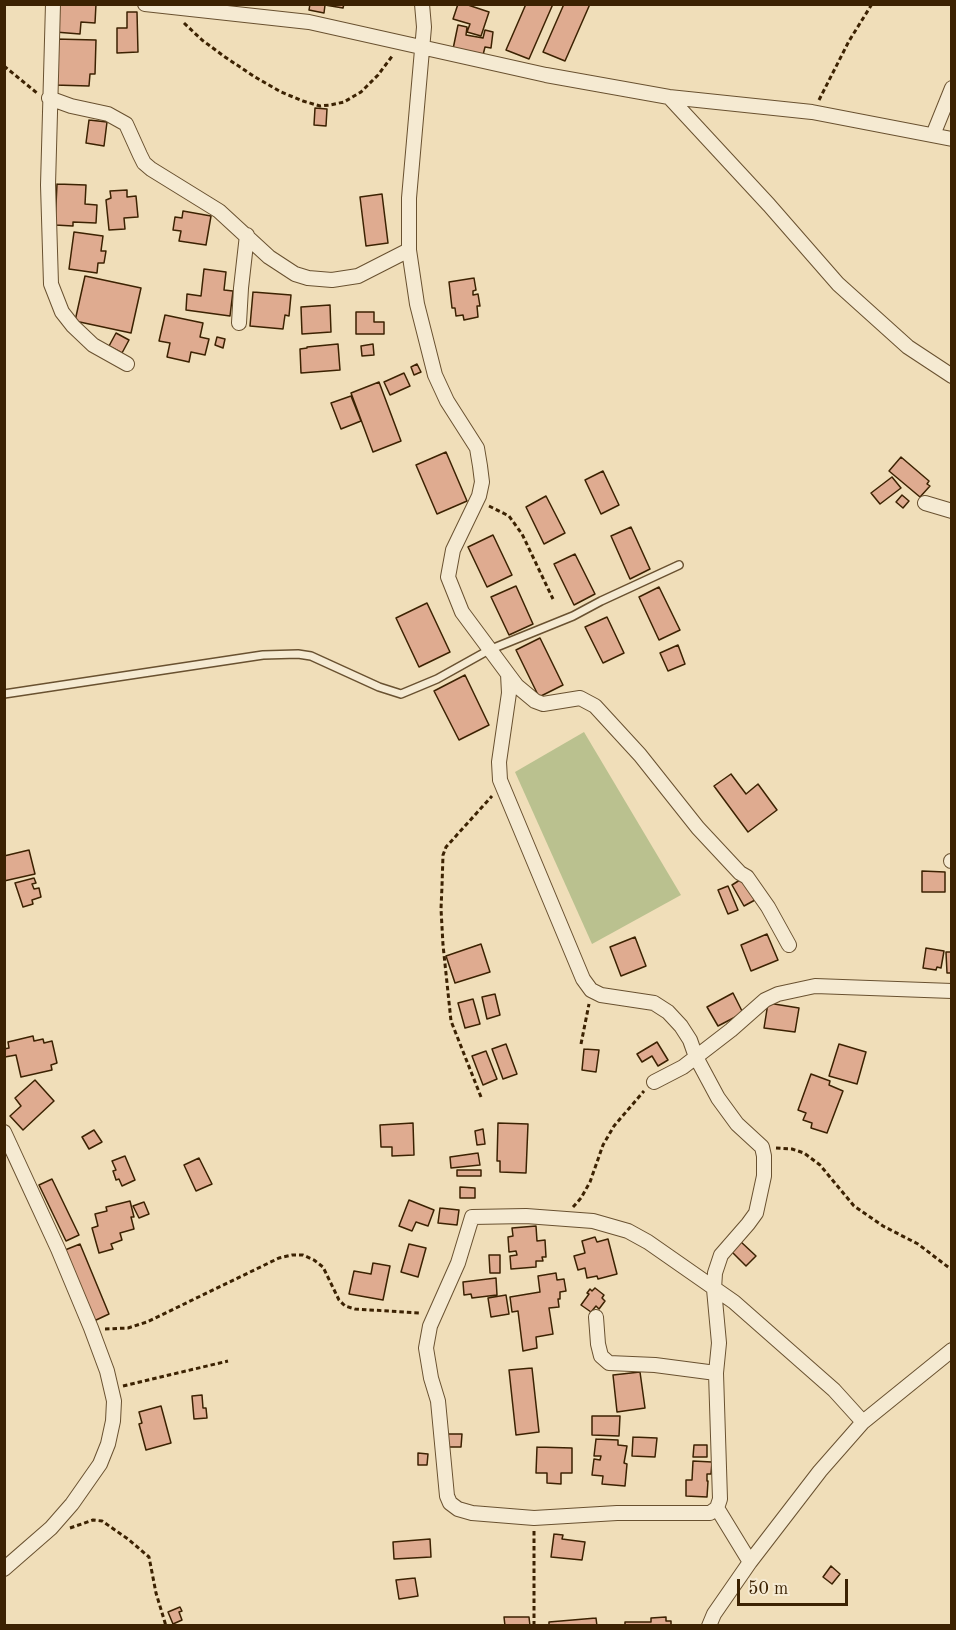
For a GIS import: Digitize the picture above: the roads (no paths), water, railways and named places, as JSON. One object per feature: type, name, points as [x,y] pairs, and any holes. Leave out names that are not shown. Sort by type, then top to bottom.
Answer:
[{"type":"street","points":[[53,4],[48,185],[51,284],[62,312],[73,326],[93,345],[127,364]]},
{"type":"street","points":[[145,4],[309,22],[546,75],[669,97],[812,112],[951,139]]},
{"type":"street","points":[[422,4],[424,27],[409,198],[409,250],[417,304],[435,375],[447,401],[477,448],[482,482],[479,496],[453,550],[448,577],[462,612],[517,686],[535,701],[543,704],[580,698],[595,706],[640,755],[698,828],[740,873],[747,877],[768,907],[789,945]]},
{"type":"street","points":[[933,135],[951,88]]},
{"type":"street","points":[[669,97],[838,284],[908,347],[951,376]]},
{"type":"street","points":[[50,98],[81,109],[108,114],[126,124],[144,163],[219,211],[269,256],[296,274],[308,278],[332,280],[358,276],[409,250]]},
{"type":"street","points":[[239,323],[247,235]]},
{"type":"street","points":[[925,503],[951,511]]},
{"type":"street","points":[[508,674],[509,693],[499,762],[500,780],[583,979],[591,990],[601,995],[654,1003],[668,1012],[681,1026],[724,1107],[737,1124],[762,1147],[764,1176],[756,1213],[721,1255],[715,1273],[714,1289],[719,1343],[716,1373],[720,1499],[717,1508],[710,1513],[617,1513],[534,1518],[465,1511],[450,1503],[447,1496],[438,1401],[426,1348],[430,1326],[458,1263],[472,1217],[562,1218],[593,1221],[628,1232],[656,1247],[714,1289],[734,1302],[834,1390],[863,1422]]},
{"type":"street","points":[[654,1082],[683,1067],[765,1000],[778,994],[815,986],[951,991]]},
{"type":"street","points":[[4,1132],[58,1249],[91,1328],[112,1388],[114,1401],[108,1444],[100,1464],[72,1504],[51,1528],[4,1569]]},
{"type":"street","points":[[596,1317],[601,1356],[609,1363],[655,1365],[716,1373]]},
{"type":"street","points":[[709,1626],[714,1614],[750,1562],[820,1471],[863,1422],[951,1350]]},
{"type":"street","points":[[717,1508],[750,1562]]},
{"type":"lane","points":[[4,694],[263,655],[298,654],[311,656],[379,687],[400,694],[437,679],[489,650],[573,616],[679,565]]}]
